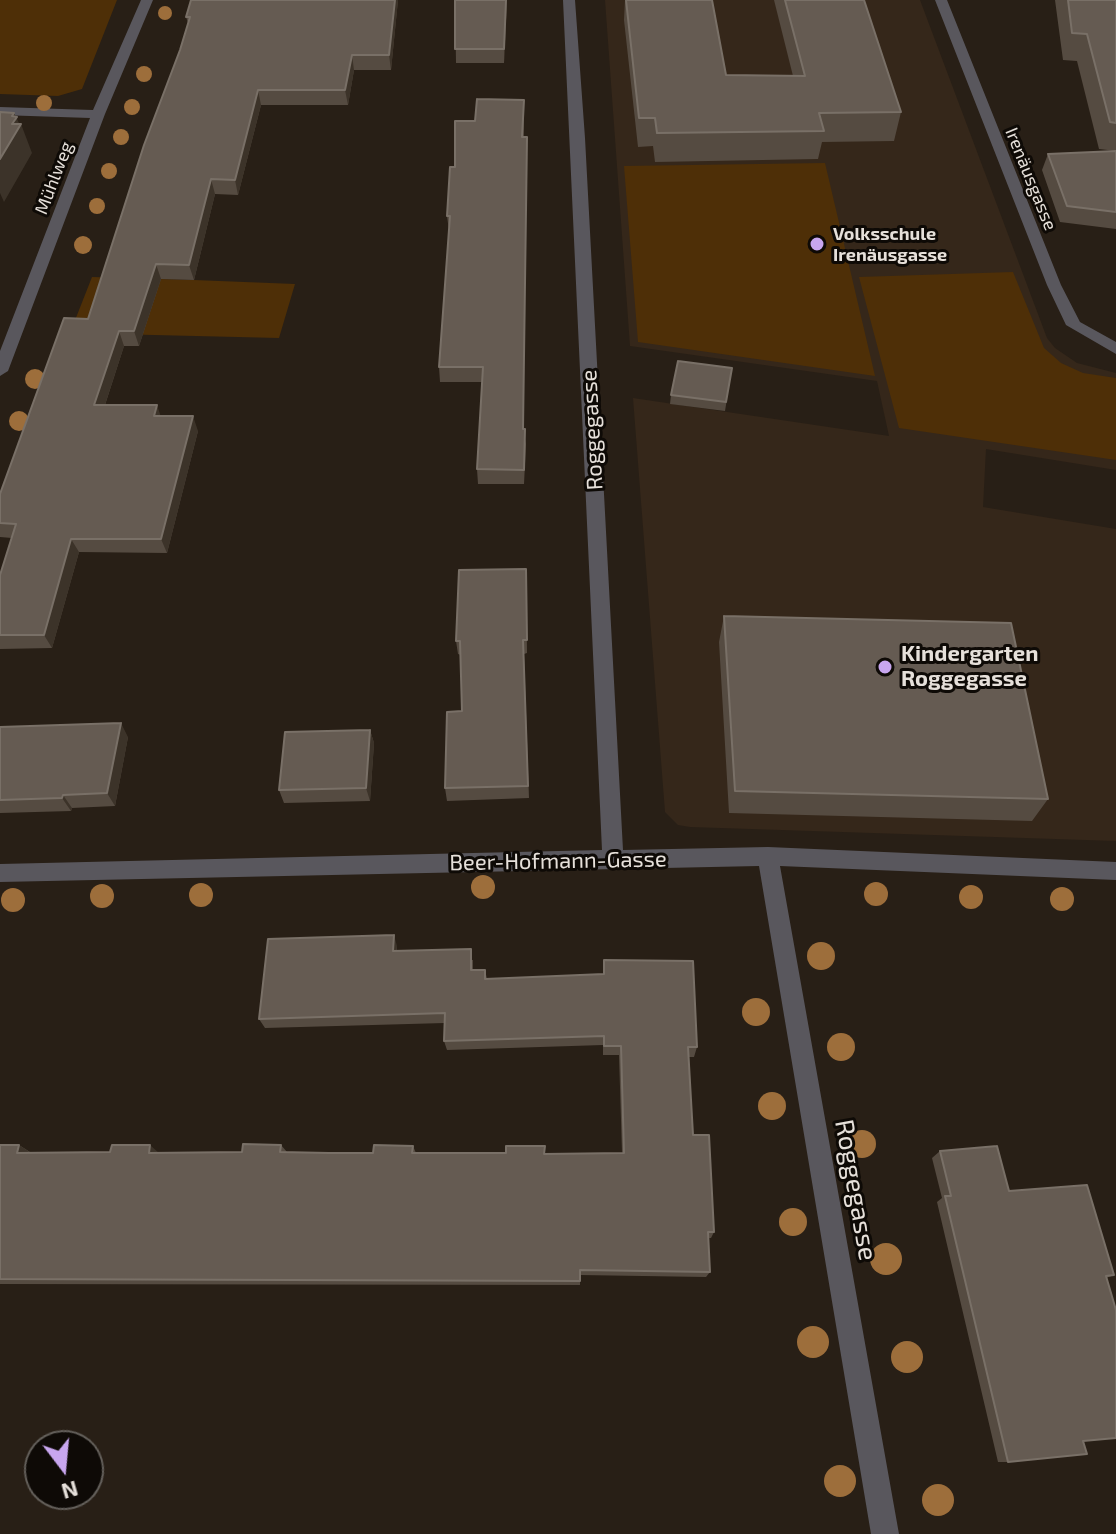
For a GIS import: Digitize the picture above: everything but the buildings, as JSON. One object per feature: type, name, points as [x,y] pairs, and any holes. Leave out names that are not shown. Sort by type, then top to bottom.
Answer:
[{"type":"street","name":"Mühlweg","points":[[0,371],[98,114],[147,0]]},
{"type":"street","name":"Roggegasse","points":[[569,0],[613,859]]},
{"type":"street","name":"Irenäusgasse","points":[[941,0],[1067,312],[1074,325],[1116,349]]},
{"type":"street","points":[[0,111],[98,114]]},
{"type":"street","name":"Roggegasse","points":[[768,856],[885,1534]]},
{"type":"street","name":"Beer-Hofmann-Gasse","points":[[0,873],[768,856],[1116,871]]},
{"type":"shaded area","points":[[0,0],[117,0],[82,89],[58,96],[0,94]]},
{"type":"shaded area","points":[[605,0],[920,0],[1047,338],[1055,348],[1077,363],[1116,373],[1116,470],[986,449],[983,507],[1116,529],[1116,841],[690,827],[678,825],[665,812],[633,398],[889,436],[877,381],[630,346]]},
{"type":"shaded area","points":[[825,163],[875,376],[638,342],[624,166]]},
{"type":"shaded area","points":[[1013,272],[1044,348],[1061,363],[1083,373],[1116,378],[1116,460],[899,428],[859,277]]},
{"type":"shaded area","points":[[92,277],[295,284],[279,338],[70,333]]},
{"type":"place","name":"Volksschule Irenäusgasse","points":[[817,244]]},
{"type":"place","name":"Kindergarten Roggegasse","points":[[885,667]]}]
